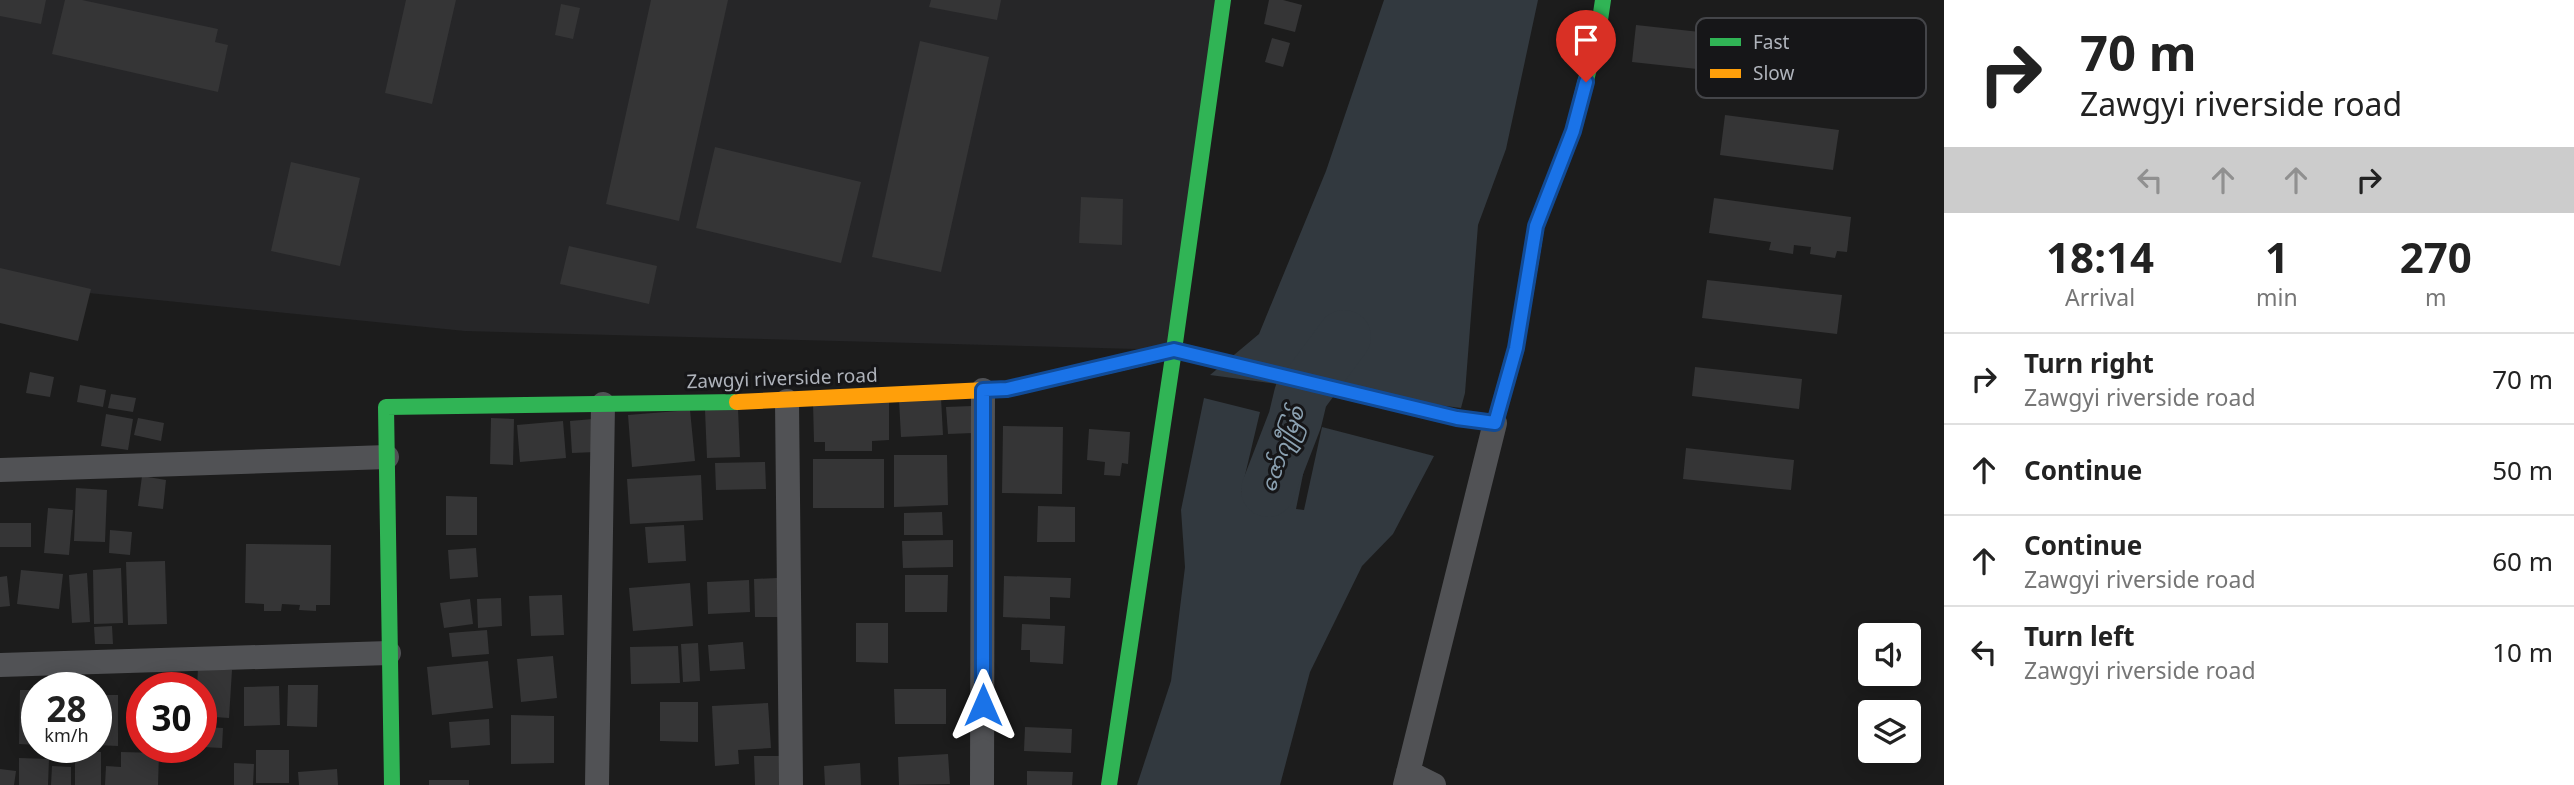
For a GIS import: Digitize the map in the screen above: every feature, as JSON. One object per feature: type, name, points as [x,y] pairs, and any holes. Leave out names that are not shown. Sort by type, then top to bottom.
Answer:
[{"type":"street","points":[[1109,785],[1223,0]]},
{"type":"street","points":[[1434,785],[1407,778],[1516,348],[1536,226],[1573,131],[1598,33],[1603,0]]},
{"type":"street","name":"Zawgyi riverside road","points":[[387,457],[386,407],[787,401],[1007,389],[1174,350],[1457,418],[1495,423]]},
{"type":"street","points":[[982,785],[983,390]]},
{"type":"street","points":[[787,401],[791,785]]},
{"type":"street","points":[[597,785],[603,404]]},
{"type":"street","points":[[0,470],[387,457],[392,785]]},
{"type":"street","points":[[0,665],[389,653]]},
{"type":"shaded area","points":[[0,0],[1228,0],[1174,350],[465,331],[0,284]]},
{"type":"water","points":[[1384,0],[1538,0],[1506,149],[1478,225],[1465,393],[1461,408],[1210,375],[1259,334],[1326,171]]},
{"type":"water","points":[[1204,398],[1260,412],[1241,492],[1249,495],[1269,414],[1313,425],[1296,509],[1304,510],[1322,427],[1434,456],[1393,534],[1362,566],[1310,672],[1280,785],[1137,785],[1171,681],[1185,567],[1181,510]]},
{"type":"building","points":[[0,0],[46,0],[41,24],[0,16]]},
{"type":"building","points":[[65,0],[82,0],[218,29],[215,42],[228,45],[218,92],[52,54]]},
{"type":"building","points":[[406,0],[456,0],[432,104],[385,93]]},
{"type":"building","points":[[651,0],[728,0],[679,221],[606,204]]},
{"type":"building","points":[[931,0],[1001,0],[997,20],[929,7]]},
{"type":"building","points":[[1269,0],[1302,5],[1295,32],[1264,24]]},
{"type":"building","points":[[561,4],[580,8],[573,39],[555,35]]},
{"type":"building","points":[[1636,25],[1696,32],[1696,69],[1632,62]]},
{"type":"building","points":[[1272,38],[1290,43],[1283,67],[1265,62]]},
{"type":"building","points":[[920,41],[989,57],[941,272],[872,257]]},
{"type":"building","points":[[1725,115],[1839,130],[1833,170],[1720,155]]},
{"type":"building","points":[[715,147],[861,182],[841,263],[696,228]]},
{"type":"building","points":[[291,162],[360,178],[340,266],[271,251]]},
{"type":"building","points":[[1081,197],[1123,199],[1122,245],[1079,243]]},
{"type":"building","points":[[1714,198],[1851,217],[1847,252],[1837,251],[1835,258],[1810,254],[1811,247],[1794,245],[1793,254],[1769,250],[1771,242],[1709,233]]},
{"type":"building","points":[[569,246],[657,266],[649,304],[560,284]]},
{"type":"building","points":[[0,268],[91,289],[78,341],[0,323]]},
{"type":"building","points":[[1707,280],[1842,295],[1837,334],[1702,318]]},
{"type":"building","points":[[1695,367],[1802,379],[1799,409],[1692,396]]},
{"type":"building","points":[[30,372],[54,377],[50,397],[26,393]]},
{"type":"building","points":[[80,385],[106,390],[103,407],[77,402]]},
{"type":"building","points":[[111,394],[136,398],[133,412],[108,408]]},
{"type":"building","points":[[941,398],[943,435],[901,437],[899,400]]},
{"type":"building","points":[[889,400],[889,440],[872,441],[872,451],[825,451],[825,442],[814,442],[813,402]]},
{"type":"building","points":[[972,406],[973,433],[948,434],[946,407]]},
{"type":"building","points":[[738,409],[740,457],[707,458],[705,410]]},
{"type":"building","points":[[690,410],[695,461],[632,467],[628,415]]},
{"type":"building","points":[[106,414],[133,419],[128,450],[101,446]]},
{"type":"building","points":[[138,418],[164,423],[161,441],[134,435]]},
{"type":"building","points":[[491,418],[514,419],[513,465],[490,464]]},
{"type":"building","points":[[593,419],[596,452],[572,453],[570,421]]},
{"type":"building","points":[[563,421],[566,458],[520,462],[517,425]]},
{"type":"building","points":[[1003,426],[1063,427],[1062,494],[1002,493]]},
{"type":"building","points":[[1089,429],[1130,432],[1128,464],[1122,463],[1120,476],[1104,475],[1105,462],[1087,460]]},
{"type":"building","points":[[1686,448],[1794,460],[1791,490],[1683,479]]},
{"type":"building","points":[[894,455],[947,455],[948,505],[894,507]]},
{"type":"building","points":[[813,459],[884,459],[884,508],[813,508]]},
{"type":"building","points":[[765,462],[766,489],[716,490],[715,463]]},
{"type":"building","points":[[701,475],[703,520],[630,524],[627,479]]},
{"type":"building","points":[[142,476],[166,480],[163,509],[138,506]]},
{"type":"building","points":[[76,488],[107,490],[105,542],[74,541]]},
{"type":"building","points":[[446,496],[477,497],[477,535],[446,535]]},
{"type":"building","points":[[1038,506],[1075,507],[1075,542],[1037,542]]},
{"type":"building","points":[[48,508],[73,510],[69,555],[44,553]]},
{"type":"building","points":[[942,512],[943,535],[904,535],[904,513]]},
{"type":"building","points":[[0,523],[31,523],[31,547],[0,547]]},
{"type":"building","points":[[684,525],[686,561],[648,563],[645,527]]},
{"type":"building","points":[[110,530],[132,532],[130,555],[109,553]]},
{"type":"building","points":[[953,540],[953,567],[903,568],[902,541]]},
{"type":"building","points":[[246,544],[331,545],[330,605],[316,605],[316,611],[299,610],[300,605],[282,604],[281,611],[264,611],[264,604],[245,603]]},
{"type":"building","points":[[476,548],[478,577],[450,579],[448,550]]},
{"type":"building","points":[[165,561],[167,624],[128,625],[126,562]]},
{"type":"building","points":[[121,568],[123,623],[94,624],[93,570]]},
{"type":"building","points":[[21,570],[63,574],[59,609],[17,604]]},
{"type":"building","points":[[87,573],[90,622],[72,623],[69,575]]},
{"type":"building","points":[[905,575],[948,575],[947,612],[905,612]]},
{"type":"building","points":[[7,576],[10,606],[0,607],[0,577]]},
{"type":"building","points":[[1004,576],[1071,578],[1070,598],[1050,597],[1050,619],[1003,617]]},
{"type":"building","points":[[777,578],[778,617],[755,617],[754,579]]},
{"type":"building","points":[[749,580],[750,612],[708,614],[707,582]]},
{"type":"building","points":[[690,583],[693,626],[633,631],[629,588]]},
{"type":"building","points":[[562,595],[564,635],[531,636],[529,596]]},
{"type":"building","points":[[501,598],[502,626],[478,628],[477,599]]},
{"type":"building","points":[[470,599],[473,624],[444,628],[440,603]]},
{"type":"building","points":[[856,623],[888,623],[888,663],[856,662]]},
{"type":"building","points":[[1022,624],[1065,626],[1063,664],[1030,662],[1030,650],[1021,650]]},
{"type":"building","points":[[112,626],[113,644],[95,644],[94,627]]},
{"type":"building","points":[[487,630],[489,654],[452,657],[449,633]]},
{"type":"building","points":[[743,642],[745,669],[710,671],[708,645]]},
{"type":"building","points":[[698,643],[700,681],[683,682],[681,644]]},
{"type":"building","points":[[678,646],[680,683],[631,684],[630,647]]},
{"type":"building","points":[[553,656],[557,698],[521,702],[517,659]]},
{"type":"building","points":[[488,661],[493,708],[432,715],[427,667]]},
{"type":"building","points":[[198,668],[232,670],[229,718],[217,717],[217,672],[198,672]]},
{"type":"building","points":[[288,685],[318,685],[317,727],[287,726]]},
{"type":"building","points":[[279,686],[280,725],[244,726],[244,687]]},
{"type":"building","points":[[894,689],[946,689],[946,724],[895,724]]},
{"type":"building","points":[[20,690],[21,690],[21,744]]},
{"type":"building","points":[[112,695],[118,695],[118,746],[112,746]]},
{"type":"building","points":[[660,702],[698,702],[698,742],[660,741]]},
{"type":"building","points":[[768,703],[771,748],[738,750],[739,764],[715,766],[712,706]]},
{"type":"building","points":[[511,715],[554,716],[554,763],[511,764]]},
{"type":"building","points":[[489,719],[490,745],[451,748],[449,722]]},
{"type":"building","points":[[1025,727],[1072,729],[1071,753],[1024,751]]},
{"type":"building","points":[[217,728],[223,728],[222,748],[217,748]]},
{"type":"building","points":[[256,750],[289,750],[289,783],[256,783]]},
{"type":"building","points":[[121,752],[126,752],[126,763],[159,763],[158,785],[105,785],[106,766],[121,767]]},
{"type":"building","points":[[948,754],[950,784],[899,785],[898,757]]},
{"type":"building","points":[[754,756],[779,756],[779,785],[755,785]]},
{"type":"building","points":[[19,758],[21,763],[49,763],[48,785],[19,785]]},
{"type":"building","points":[[75,763],[101,763],[101,785],[75,785]]},
{"type":"building","points":[[234,763],[254,764],[253,785],[234,785]]},
{"type":"building","points":[[860,763],[861,785],[825,785],[824,766]]},
{"type":"building","points":[[52,766],[71,767],[71,785],[51,785]]},
{"type":"building","points":[[0,769],[16,771],[14,785],[0,785]]},
{"type":"building","points":[[337,769],[338,785],[299,785],[298,772]]},
{"type":"building","points":[[1027,771],[1073,772],[1072,785],[1027,785]]},
{"type":"building","points":[[429,780],[469,780],[469,785],[429,785]]},
{"type":"waterway","name":"ဇော်ဂျီမြစ်","points":[[1268,490],[1295,420],[1301,395],[1344,337]]},
{"type":"traffic: fast","points":[[1146,357],[1174,350],[1223,0]]},
{"type":"traffic: fast","points":[[1534,241],[1536,226],[1573,131],[1598,33],[1603,0]]},
{"type":"traffic: fast","points":[[1109,785],[1174,350],[1331,388]]},
{"type":"traffic: fast","points":[[392,785],[386,407],[737,402]]},
{"type":"traffic: slow","points":[[1331,388],[1457,418],[1495,423],[1516,348],[1534,241]]},
{"type":"traffic: slow","points":[[737,402],[1007,389],[1146,357]]},
{"type":"route","points":[[983,705],[983,390],[1007,389],[1174,350],[1457,418],[1495,423],[1516,348],[1536,226],[1573,131],[1586,82]]}]
